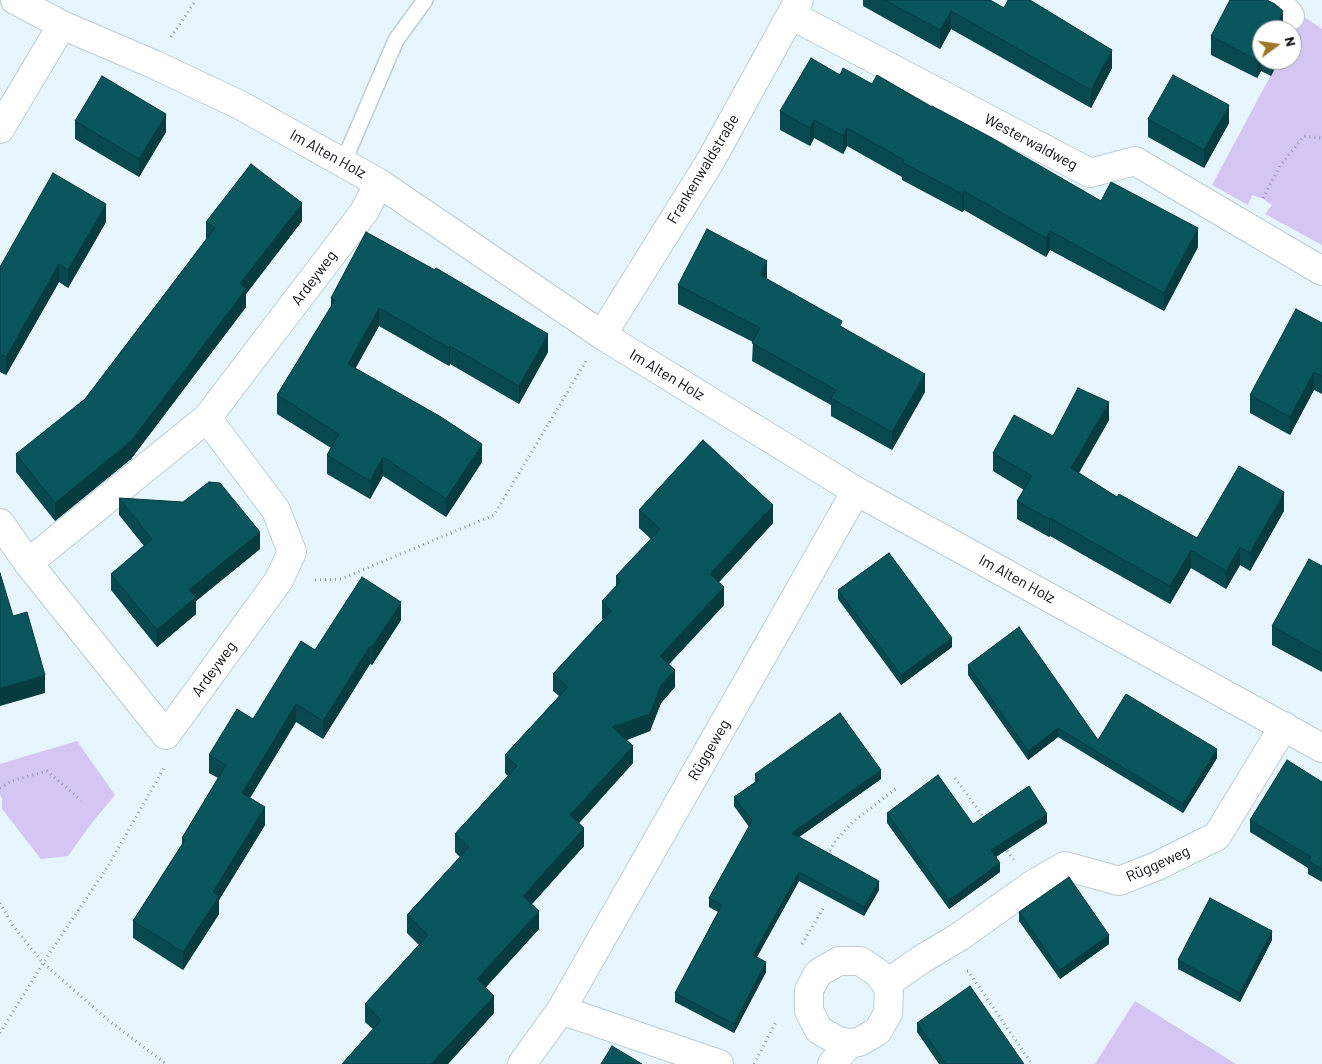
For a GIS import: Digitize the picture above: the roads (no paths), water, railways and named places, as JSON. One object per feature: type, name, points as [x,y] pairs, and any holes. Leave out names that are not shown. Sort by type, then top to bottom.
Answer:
[{"type":"street","name":"Im Alten Holz","points":[[15,0],[62,25],[153,64],[240,105],[380,183],[602,335],[856,491],[1322,748]]},
{"type":"street","name":"Westerwaldweg","points":[[795,7],[1090,174],[1135,161],[1322,271]]},
{"type":"street","name":"Frankenwaldstraße","points":[[602,335],[710,160],[795,7]]},
{"type":"street","points":[[0,129],[62,25]]},
{"type":"street","name":"Ardeyweg","points":[[207,418],[276,510],[292,552],[279,580],[166,735],[28,563],[207,418],[364,212],[380,183]]},
{"type":"street","name":"Rüggeweg","points":[[522,1064],[560,1010],[856,491]]},
{"type":"street","points":[[0,523],[28,563]]},
{"type":"street","name":"Rüggeweg","points":[[886,984],[922,959],[959,937],[1032,885],[1066,866],[1119,882],[1158,866],[1217,836],[1284,726]]},
{"type":"street","points":[[839,961],[860,962],[878,973],[889,992],[888,1013],[878,1031],[859,1042],[850,1043],[838,1041],[819,1030],[809,1011],[809,990],[817,975],[839,961]]},
{"type":"street","points":[[560,1010],[719,1064]]},
{"type":"street","points":[[832,1064],[850,1043]]},
{"type":"lane","points":[[343,163],[396,40],[425,0]]}]
